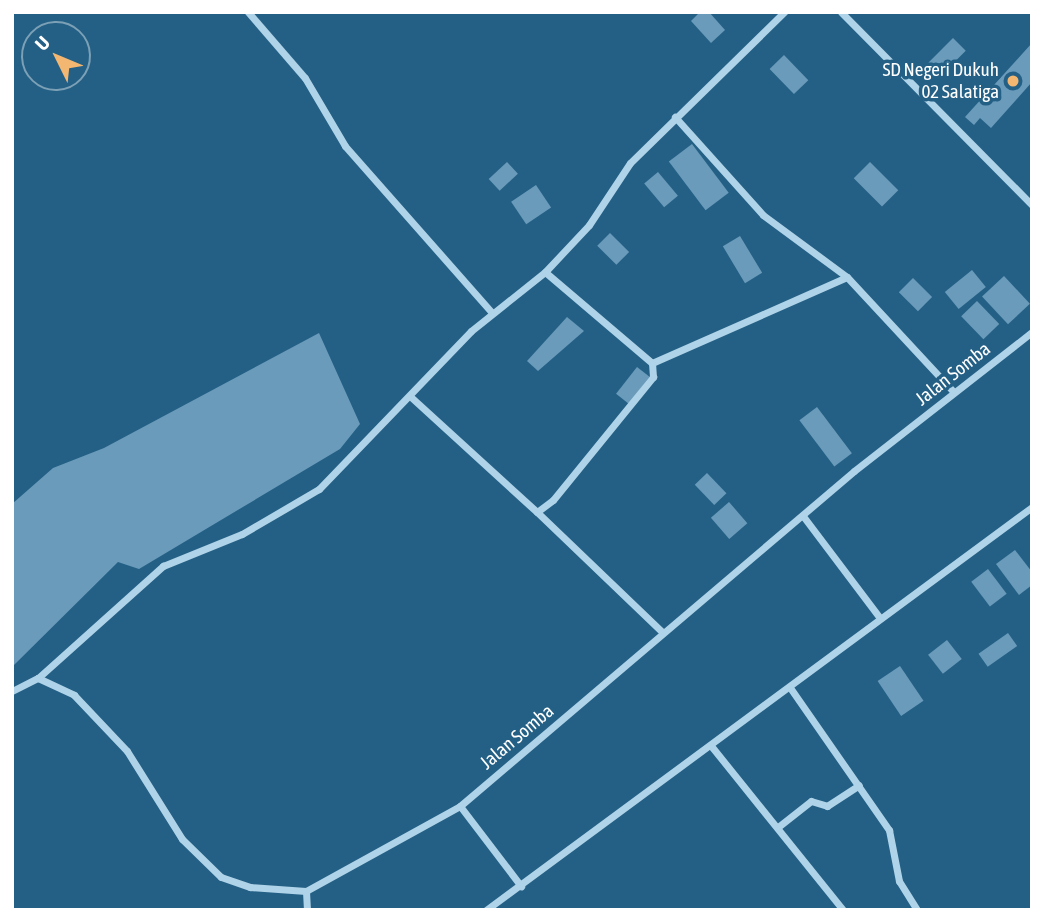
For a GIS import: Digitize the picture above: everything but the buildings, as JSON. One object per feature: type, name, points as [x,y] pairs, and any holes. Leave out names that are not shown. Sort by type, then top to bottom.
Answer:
[{"type":"street","points":[[248,12],[305,78],[345,146],[492,313]]},
{"type":"street","points":[[12,691],[38,678],[163,566],[242,534],[319,489],[412,398],[492,313],[545,272],[675,117],[784,12]]},
{"type":"street","points":[[841,12],[1032,205]]},
{"type":"street","points":[[675,117],[763,215],[847,277],[954,392]]},
{"type":"street","points":[[545,272],[652,363]]},
{"type":"street","points":[[652,363],[847,277]]},
{"type":"street","name":"Jalan Somba","points":[[306,891],[460,806],[661,631],[954,392],[1032,332]]},
{"type":"street","points":[[537,512],[648,390],[652,363]]},
{"type":"street","points":[[412,398],[537,512],[661,631]]},
{"type":"street","points":[[486,910],[792,689],[880,618],[1032,507]]},
{"type":"street","points":[[803,516],[880,618]]},
{"type":"street","points":[[38,678],[74,695],[96,716],[183,839],[221,877],[250,887],[306,891],[307,910]]},
{"type":"street","points":[[792,689],[859,785],[896,844],[899,881],[917,910]]},
{"type":"street","points":[[712,747],[843,910]]},
{"type":"street","points":[[778,827],[811,801],[827,806],[859,785]]},
{"type":"street","points":[[460,806],[521,886]]},
{"type":"place","name":"SD Negeri Dukuh 02 Salatiga","points":[[1013,81]]}]
